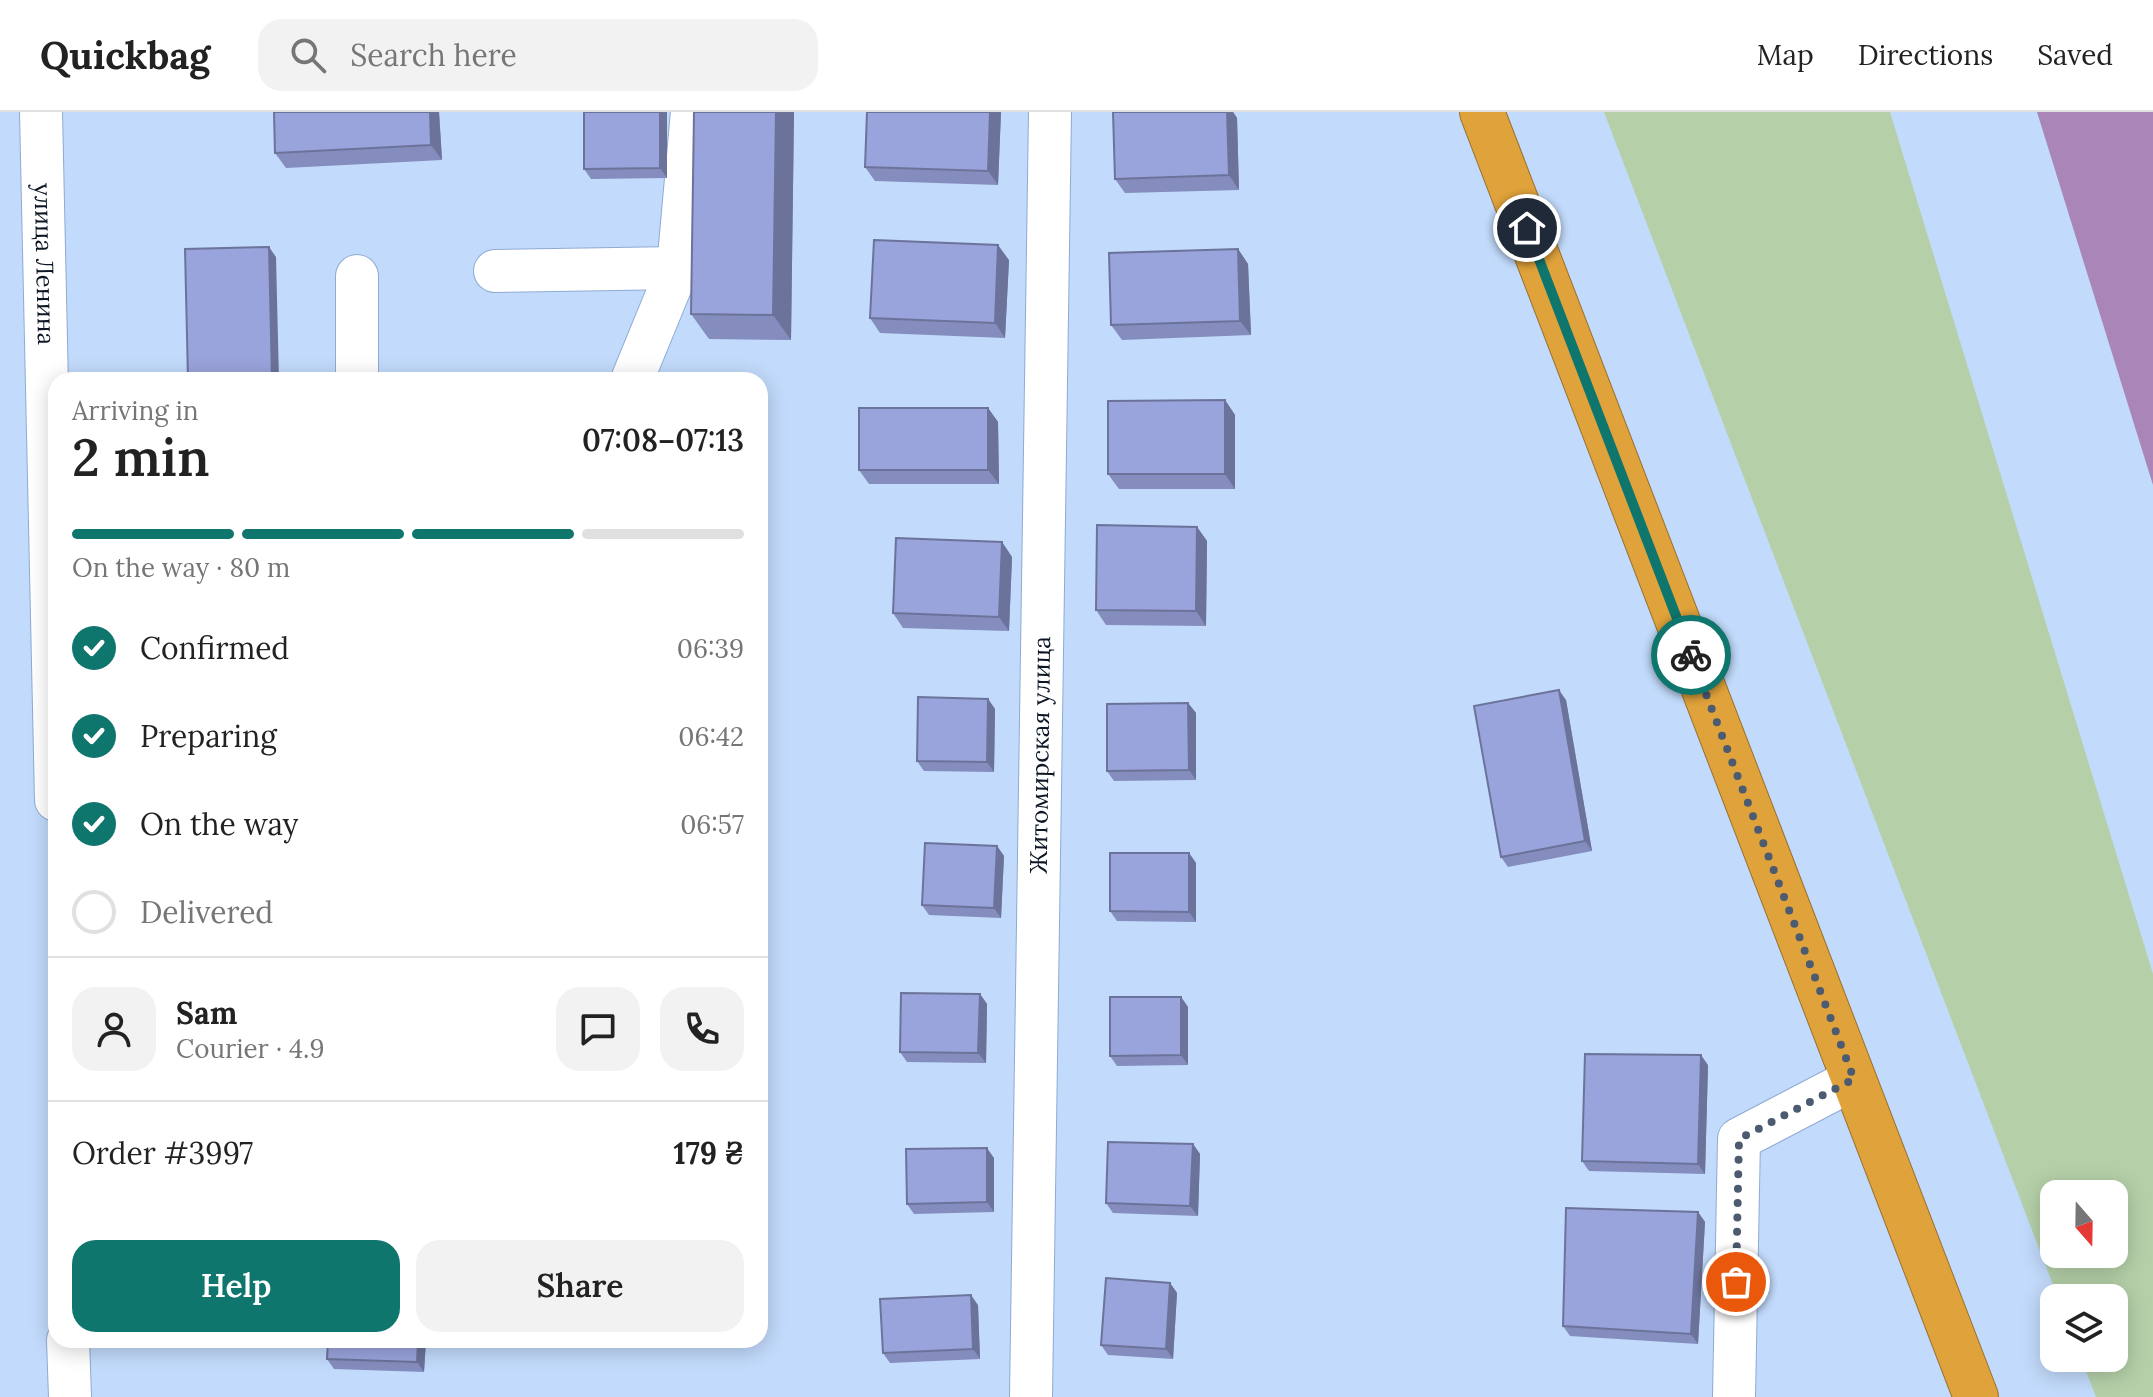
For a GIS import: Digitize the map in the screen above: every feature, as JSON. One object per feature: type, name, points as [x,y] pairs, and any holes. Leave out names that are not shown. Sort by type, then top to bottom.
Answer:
[{"type":"highway","points":[[1482,112],[1976,1397]]},
{"type":"street","name":"улица Ленина","points":[[41,112],[48,372]]},
{"type":"street","points":[[635,372],[678,268],[692,112]]},
{"type":"street","name":"Житомирская улица","points":[[1031,1397],[1050,112]]},
{"type":"street","points":[[495,271],[678,268]]},
{"type":"street","points":[[357,276],[357,372]]},
{"type":"street","points":[[1734,1397],[1739,1139],[1854,1079]]},
{"type":"street","points":[[68,1348],[70,1397]]},
{"type":"green space","points":[[1604,112],[1890,112],[2153,974],[2153,1397],[2096,1397],[2086,1372],[2128,1372],[2128,1284],[2053,1284],[2047,1268],[2128,1268],[2128,1180],[2040,1180],[2040,1251]]},
{"type":"shaded area","points":[[2037,112],[2153,112],[2153,485]]},
{"type":"building","points":[[274,112],[430,112],[431,145],[275,153]]},
{"type":"building","points":[[584,112],[660,112],[660,168],[584,169]]},
{"type":"building","points":[[694,112],[776,112],[773,315],[691,314]]},
{"type":"building","points":[[867,112],[990,112],[988,171],[865,167]]},
{"type":"building","points":[[1113,112],[1227,112],[1229,175],[1115,179]]},
{"type":"building","points":[[874,240],[998,245],[995,323],[870,318]]},
{"type":"building","points":[[269,247],[272,372],[188,372],[185,249]]},
{"type":"building","points":[[1238,249],[1240,321],[1111,325],[1109,253]]},
{"type":"building","points":[[1225,400],[1225,474],[1108,474],[1108,401]]},
{"type":"building","points":[[859,408],[988,408],[988,470],[859,470]]},
{"type":"building","points":[[1097,525],[1197,527],[1196,611],[1096,610]]},
{"type":"building","points":[[896,538],[1002,542],[999,617],[893,613]]},
{"type":"building","points":[[1559,690],[1585,841],[1501,857],[1474,706]]},
{"type":"building","points":[[918,697],[988,699],[987,762],[917,761]]},
{"type":"building","points":[[1188,703],[1189,770],[1107,771],[1107,704]]},
{"type":"building","points":[[925,843],[997,846],[994,908],[922,905]]},
{"type":"building","points":[[1110,853],[1189,853],[1189,912],[1110,911]]},
{"type":"building","points":[[901,993],[980,994],[978,1053],[900,1052]]},
{"type":"building","points":[[1110,997],[1181,997],[1181,1055],[1110,1056]]},
{"type":"building","points":[[1585,1054],[1701,1055],[1698,1164],[1582,1161]]},
{"type":"building","points":[[1108,1142],[1193,1144],[1190,1206],[1106,1203]]},
{"type":"building","points":[[987,1148],[987,1202],[907,1204],[906,1149]]},
{"type":"building","points":[[1566,1208],[1698,1212],[1691,1334],[1563,1326]]},
{"type":"building","points":[[1106,1278],[1170,1283],[1166,1349],[1101,1345]]},
{"type":"building","points":[[971,1295],[973,1349],[883,1353],[880,1299]]},
{"type":"building","points":[[328,1348],[418,1348],[417,1362],[327,1359]]},
{"type":"way so far","points":[[1691,655],[1854,1079],[1739,1139],[1736,1282]]},
{"type":"route","points":[[1527,228],[1691,655]]}]
